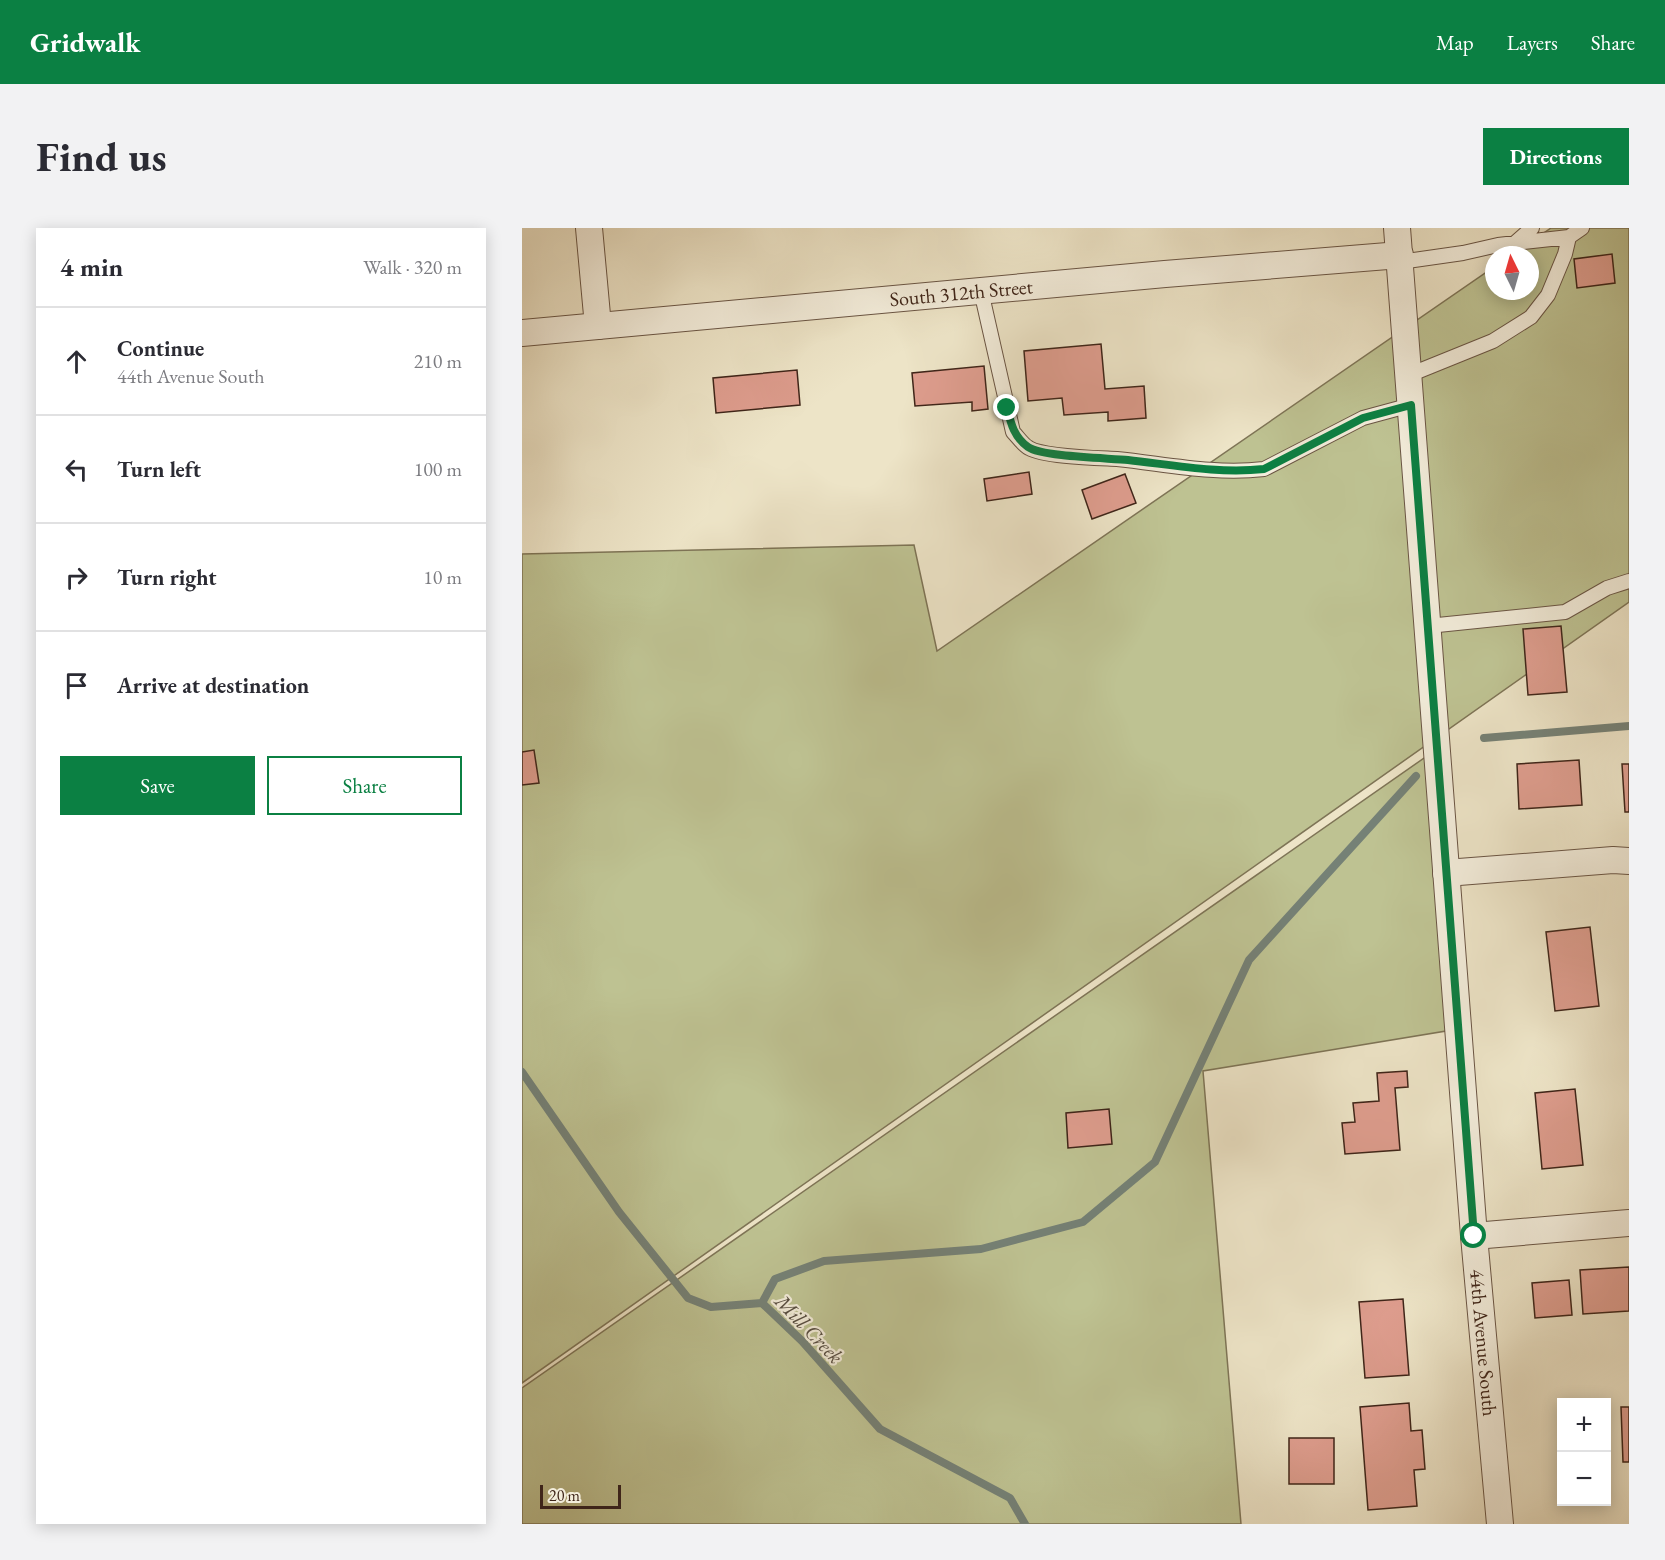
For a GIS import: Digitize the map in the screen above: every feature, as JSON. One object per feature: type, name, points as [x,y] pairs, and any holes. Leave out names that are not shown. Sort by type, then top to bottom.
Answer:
[{"type":"street","points":[[589,228],[598,326]]},
{"type":"street","name":"44th Avenue South","points":[[1397,228],[1474,1236],[1500,1524]]},
{"type":"street","name":"South 312th Street","points":[[522,333],[981,291],[1400,259]]},
{"type":"street","points":[[1446,873],[1613,860],[1629,861]]},
{"type":"street","points":[[1474,1236],[1629,1223]]},
{"type":"lane","points":[[1515,243],[1532,228]]},
{"type":"lane","points":[[1400,259],[1463,254],[1498,245],[1569,237],[1582,228]]},
{"type":"lane","points":[[1409,375],[1493,341],[1531,317],[1548,295],[1565,254],[1569,237]]},
{"type":"lane","points":[[981,291],[1013,432],[1029,448],[1055,454],[1189,468],[1258,470],[1273,465],[1363,418],[1411,405]]},
{"type":"lane","points":[[1428,626],[1565,612],[1607,588],[1629,581]]},
{"type":"green space","points":[[1551,228],[1629,228],[1629,602],[522,1383],[522,554],[914,545],[937,651],[1485,273],[1485,300],[1539,300],[1539,246],[1525,246]]},
{"type":"green space","points":[[1437,749],[1458,1029],[1203,1071],[1241,1524],[522,1524],[522,1388]]},
{"type":"building","points":[[1612,254],[1615,283],[1577,288],[1574,259]]},
{"type":"building","points":[[1101,344],[1105,389],[1144,386],[1146,418],[1108,421],[1108,412],[1064,415],[1062,398],[1028,401],[1024,351]]},
{"type":"building","points":[[984,366],[988,409],[972,411],[972,402],[915,406],[912,373]]},
{"type":"building","points":[[797,370],[800,405],[716,413],[713,378]]},
{"type":"building","points":[[1029,472],[1032,494],[987,501],[984,479]]},
{"type":"building","points":[[1125,474],[1136,503],[1092,519],[1082,490]]},
{"type":"building","points":[[1561,626],[1567,692],[1528,695],[1523,629]]},
{"type":"building","points":[[534,750],[539,783],[522,785],[522,752]]},
{"type":"building","points":[[1579,760],[1582,805],[1519,809],[1517,764]]},
{"type":"building","points":[[1622,764],[1629,764],[1629,812],[1625,812]]},
{"type":"building","points":[[1590,927],[1599,1006],[1555,1011],[1546,932]]},
{"type":"building","points":[[1407,1071],[1408,1087],[1395,1088],[1400,1150],[1345,1154],[1342,1123],[1355,1122],[1353,1103],[1379,1101],[1377,1073]]},
{"type":"building","points":[[1575,1089],[1583,1165],[1542,1169],[1535,1093]]},
{"type":"building","points":[[1109,1109],[1112,1144],[1068,1148],[1066,1113]]},
{"type":"building","points":[[1629,1267],[1629,1311],[1583,1314],[1580,1270]]},
{"type":"building","points":[[1569,1280],[1572,1315],[1535,1318],[1532,1283]]},
{"type":"building","points":[[1403,1299],[1409,1375],[1365,1378],[1359,1302]]},
{"type":"building","points":[[1409,1403],[1411,1431],[1422,1430],[1425,1469],[1414,1470],[1417,1506],[1368,1510],[1360,1407]]},
{"type":"building","points":[[1621,1407],[1629,1407],[1629,1462],[1623,1462]]},
{"type":"building","points":[[1289,1438],[1334,1438],[1334,1484],[1289,1484]]},
{"type":"waterway","points":[[1484,738],[1629,726]]},
{"type":"waterway","points":[[762,1303],[775,1279],[824,1261],[981,1249],[1083,1222],[1155,1162],[1249,960],[1416,776]]},
{"type":"waterway","name":"Mill Creek","points":[[522,1072],[619,1212],[688,1298],[711,1307],[762,1303],[802,1341],[880,1429],[1010,1498],[1025,1524]]},
{"type":"route","points":[[1007,408],[1013,432],[1029,448],[1055,454],[1189,468],[1251,470],[1264,469],[1363,418],[1411,405],[1474,1236]]}]
